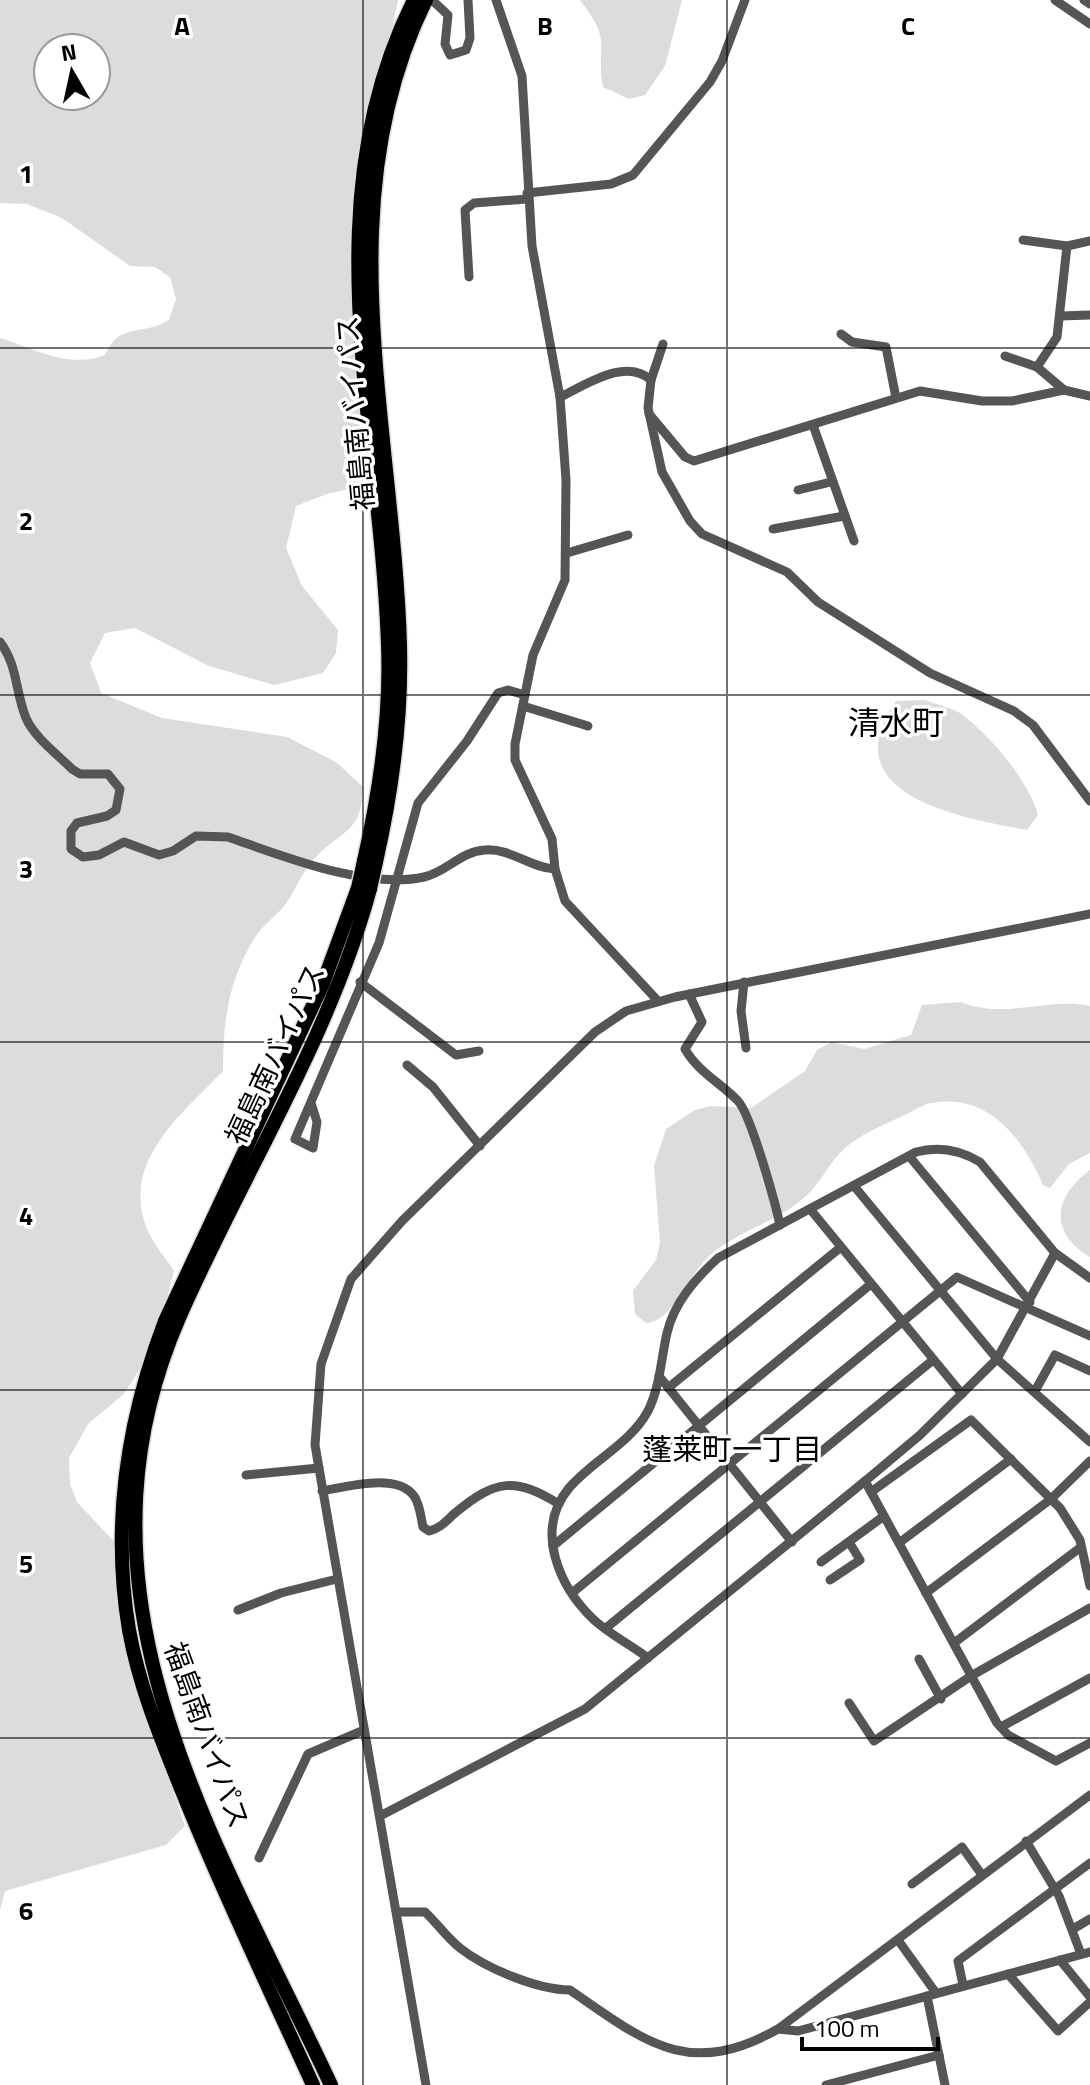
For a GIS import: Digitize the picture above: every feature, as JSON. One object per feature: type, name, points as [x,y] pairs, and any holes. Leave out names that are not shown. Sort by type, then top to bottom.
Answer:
[{"type":"highway","name":"福島南バイパス","points":[[370,862],[386,731],[388,645],[359,328],[356,234],[364,161],[383,71],[414,0]]},
{"type":"highway","name":"福島南バイパス","points":[[331,2085],[209,1824],[162,1703],[142,1626],[134,1520],[146,1417],[159,1368],[198,1278],[337,985],[395,765],[401,681],[396,580],[373,320],[372,202],[388,101],[399,65],[429,0]]},
{"type":"highway","name":"福島南バイパス","points":[[313,2085],[196,1826],[149,1705],[129,1629],[121,1522],[133,1419],[146,1370],[165,1321],[322,986],[364,889]]},
{"type":"street","points":[[429,0],[448,15],[445,44],[450,55],[466,50],[470,38],[468,0]]},
{"type":"street","points":[[496,0],[522,76],[532,246],[560,397],[567,553],[562,589],[533,655],[515,760],[552,839],[555,869],[568,906],[658,1001]]},
{"type":"street","points":[[469,277],[462,214],[465,210],[474,203],[611,184],[633,175],[710,82],[722,61],[745,0]]},
{"type":"street","points":[[1055,0],[1090,24]]},
{"type":"street","points":[[1084,0],[1090,4]]},
{"type":"street","points":[[1023,240],[1067,246],[1090,241]]},
{"type":"street","points":[[1037,367],[1055,344],[1061,316],[1067,246]]},
{"type":"street","points":[[1061,316],[1090,315]]},
{"type":"street","points":[[841,334],[852,342],[886,347],[896,398]]},
{"type":"street","points":[[663,344],[651,380],[649,414],[662,472],[690,521],[702,534],[787,572],[818,602],[930,673],[1014,711],[1033,725],[1090,801]]},
{"type":"street","points":[[1005,356],[1037,367],[1064,390]]},
{"type":"street","points":[[560,397],[620,371],[638,372],[651,380]]},
{"type":"street","points":[[649,414],[685,457],[694,461],[896,398],[931,391],[982,401],[1012,401],[1064,390],[1090,396]]},
{"type":"street","points":[[813,425],[854,541]]},
{"type":"street","points":[[798,490],[831,482]]},
{"type":"street","points":[[773,529],[844,516]]},
{"type":"street","points":[[567,553],[628,535]]},
{"type":"street","points":[[0,642],[15,666],[26,717],[33,729],[72,769],[80,774],[108,774],[120,789],[116,810],[107,816],[77,823],[71,831],[71,849],[83,857],[99,855],[124,842],[159,855],[173,851],[196,836],[228,837],[322,867],[394,879],[429,876],[459,857],[484,850],[500,850],[555,869]]},
{"type":"street","points":[[311,1103],[385,927],[394,879],[418,803],[467,741],[498,693],[508,690],[524,700],[588,726]]},
{"type":"street","points":[[426,2085],[315,1445],[317,1385],[345,1290],[364,1262],[480,1146],[595,1032],[626,1011],[744,982],[1090,914]]},
{"type":"street","points":[[360,982],[456,1055],[479,1051]]},
{"type":"street","points":[[744,982],[741,1011],[746,1048]]},
{"type":"street","points":[[689,994],[702,1022],[685,1049],[714,1083],[740,1104],[750,1124],[780,1225]]},
{"type":"street","points":[[407,1065],[433,1087],[480,1146]]},
{"type":"street","points":[[648,1658],[606,1628],[572,1593],[556,1564],[553,1523],[559,1504],[570,1487],[635,1429],[648,1410],[659,1376],[668,1330],[694,1282],[718,1258],[909,1156],[924,1150],[943,1149],[968,1155],[980,1162],[1055,1253],[1090,1278]]},
{"type":"street","points":[[909,1156],[1028,1304]]},
{"type":"street","points":[[854,1186],[997,1359],[1090,1442]]},
{"type":"street","points":[[810,1209],[962,1394]]},
{"type":"street","points":[[668,1388],[841,1247]]},
{"type":"street","points":[[380,1816],[585,1709],[792,1542],[865,1481],[997,1359],[1055,1253]]},
{"type":"street","points":[[572,1593],[957,1277],[1028,1304],[1090,1336]]},
{"type":"street","points":[[553,1546],[871,1284]]},
{"type":"street","points":[[1035,1391],[1055,1355],[1090,1371]]},
{"type":"street","points":[[606,1628],[933,1360]]},
{"type":"street","points":[[659,1376],[792,1542]]},
{"type":"street","points":[[871,1492],[971,1420],[1051,1499],[1073,1526],[1090,1586]]},
{"type":"street","points":[[899,1543],[1011,1459]]},
{"type":"street","points":[[926,1593],[1051,1499],[1090,1461]]},
{"type":"street","points":[[246,1475],[319,1468]]},
{"type":"street","points":[[865,1481],[1001,1727],[1056,1761],[1090,1743]]},
{"type":"street","points":[[322,1491],[385,1483],[407,1490],[417,1501],[423,1527],[429,1531],[438,1528],[478,1494],[489,1490],[523,1484],[559,1504]]},
{"type":"street","points":[[821,1562],[884,1516]]},
{"type":"street","points":[[830,1580],[860,1560],[849,1542]]},
{"type":"street","points":[[954,1643],[1081,1547]]},
{"type":"street","points":[[238,1610],[281,1593],[337,1579]]},
{"type":"street","points":[[849,1703],[874,1741],[929,1703],[941,1699],[971,1676],[1090,1608]]},
{"type":"street","points":[[919,1659],[941,1699]]},
{"type":"street","points":[[1001,1727],[1090,1678]]},
{"type":"street","points":[[259,1858],[308,1754],[364,1730]]},
{"type":"street","points":[[397,1912],[425,1912],[458,1946],[508,1976],[556,1990],[570,1990],[651,2043],[681,2054],[725,2049],[778,2029],[1090,1795]]},
{"type":"street","points":[[778,2029],[798,2031],[1086,1953],[1055,1888],[1026,1841]]},
{"type":"street","points":[[912,1884],[962,1847],[982,1875]]},
{"type":"street","points":[[963,1985],[958,1961],[1090,1863]]},
{"type":"street","points":[[1073,1929],[1090,1919]]},
{"type":"street","points":[[898,1940],[931,1995],[945,2085]]},
{"type":"street","points":[[1008,1974],[1058,2031],[1090,2000],[1060,1960]]},
{"type":"street","points":[[826,2085],[939,2055]]},
{"type":"shaded area","points":[[0,0],[398,0],[370,132],[374,483],[327,494],[296,506],[286,548],[302,586],[338,630],[336,653],[323,673],[274,685],[209,666],[135,628],[105,633],[90,663],[101,693],[162,718],[287,737],[336,762],[363,787],[362,802],[359,814],[349,829],[310,863],[285,905],[259,932],[247,952],[229,1001],[223,1071],[173,1123],[148,1161],[142,1182],[141,1205],[150,1235],[174,1271],[154,1347],[124,1394],[88,1424],[69,1458],[70,1484],[77,1502],[121,1549],[148,1718],[185,1826],[166,1845],[5,1891],[0,1910],[0,338],[65,359],[91,359],[105,355],[111,344],[125,333],[169,320],[176,299],[170,277],[155,267],[130,266],[62,218],[27,204],[0,203]]},
{"type":"shaded area","points":[[580,0],[682,0],[665,66],[645,95],[629,99],[603,87],[600,34]]},
{"type":"shaded area","points":[[925,700],[960,713],[983,733],[1017,773],[1038,815],[1027,830],[939,809],[912,796],[891,780],[879,759],[880,733],[896,701]]},
{"type":"shaded area","points":[[961,1002],[993,1009],[1058,1004],[1090,1006],[1090,1153],[1069,1164],[1050,1188],[1043,1185],[1014,1136],[987,1112],[952,1101],[927,1104],[851,1143],[795,1205],[717,1250],[698,1268],[664,1315],[646,1323],[635,1314],[633,1291],[656,1260],[660,1243],[654,1166],[666,1129],[695,1110],[710,1106],[751,1108],[805,1071],[817,1050],[832,1042],[864,1049],[911,1035],[922,1005]]},
{"type":"shaded area","points":[[1090,1170],[1090,1257],[1068,1237],[1061,1215],[1069,1192]]},
{"type":"district","name":"清水町","points":[[896,723]]},
{"type":"district","name":"蓬莱町一丁目","points":[[732,1450]]}]
